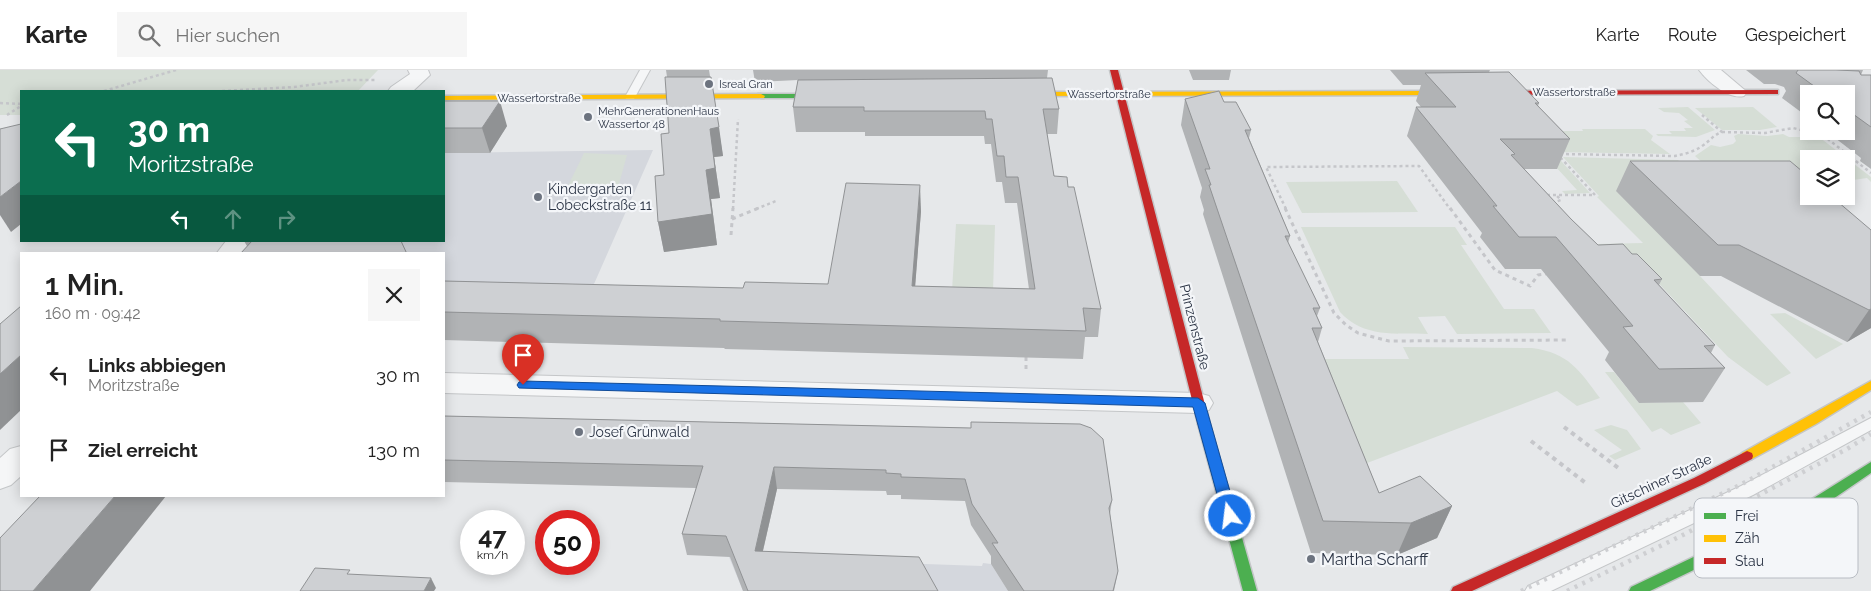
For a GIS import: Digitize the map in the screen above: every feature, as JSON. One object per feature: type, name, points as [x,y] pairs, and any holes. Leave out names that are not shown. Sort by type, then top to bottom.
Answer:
[{"type":"main road","name":"Prinzenstraße","points":[[1114,70],[1198,403],[1250,591]]},
{"type":"main road","name":"Wassertorstraße","points":[[1003,94],[1775,92]]},
{"type":"main road","name":"Wassertorstraße","points":[[445,98],[840,96]]},
{"type":"main road","name":"Gitschiner Straße","points":[[1458,591],[1699,481],[1812,421],[1871,385]]},
{"type":"main road","points":[[1823,498],[1871,467]]},
{"type":"main road","points":[[1636,591],[1694,563]]},
{"type":"street","points":[[382,85],[405,70]]},
{"type":"street","points":[[400,90],[410,85],[420,75],[418,70]]},
{"type":"street","points":[[1709,70],[1737,92]]},
{"type":"street","points":[[230,252],[239,242]]},
{"type":"street","points":[[445,383],[1198,403]]},
{"type":"street","points":[[0,477],[20,457]]},
{"type":"lane","points":[[630,97],[645,70]]},
{"type":"lane","points":[[1729,498],[1837,444],[1871,423]]},
{"type":"lane","points":[[1534,591],[1694,515]]},
{"type":"path","points":[[107,90],[176,70]]},
{"type":"path","points":[[240,90],[294,87],[347,80],[382,85]]},
{"type":"path","points":[[1674,92],[1722,132]]},
{"type":"path","points":[[731,235],[736,125],[743,97]]},
{"type":"path","points":[[0,103],[20,105]]},
{"type":"path","points":[[7,115],[20,106]]},
{"type":"path","points":[[1539,195],[1595,195],[1557,154],[1676,156],[1704,146],[1714,134],[1722,132],[1764,133],[1793,128],[1824,136],[1871,173]]},
{"type":"path","points":[[1546,274],[1538,275],[1530,286],[1495,270],[1419,166],[1266,167],[1334,313],[1343,324],[1356,332],[1372,339],[1389,341],[1569,340]]},
{"type":"path","points":[[1547,205],[1561,200],[1556,195]]},
{"type":"path","points":[[732,219],[776,201]]},
{"type":"path","points":[[1564,427],[1621,470]]},
{"type":"path","points":[[1531,440],[1587,484]]},
{"type":"shaded area","points":[[0,70],[378,70],[359,90],[20,90],[20,115],[0,115]]},
{"type":"shaded area","points":[[1688,107],[1715,130],[1696,137],[1658,136],[1656,134],[1672,134],[1669,131],[1686,131],[1684,128],[1693,128],[1684,121],[1688,120],[1679,113],[1664,112],[1658,108]]},
{"type":"shaded area","points":[[1753,107],[1777,127],[1760,130],[1722,130],[1695,108]]},
{"type":"shaded area","points":[[1521,129],[1583,131],[1582,129],[1645,129],[1653,136],[1651,140],[1670,154],[1553,152],[1590,193],[1565,194],[1562,191],[1577,190]]},
{"type":"shaded area","points":[[1738,134],[1767,136],[1783,134],[1789,137],[1800,137],[1800,140],[1823,140],[1836,150],[1800,150],[1800,186],[1731,188],[1695,156],[1711,145],[1720,147],[1733,144],[1736,141],[1734,136]]},
{"type":"shaded area","name":"Kindergarten Lobeckstraße 11","points":[[653,150],[594,284],[445,282],[445,252],[270,252],[279,242],[445,242],[445,153]]},
{"type":"shaded area","points":[[584,153],[627,155],[617,191],[588,194],[567,188]]},
{"type":"shaded area","points":[[1563,157],[1678,160],[1711,191],[1700,276],[1791,373],[1767,386],[1728,357],[1632,255],[1608,255],[1598,244],[1643,243],[1597,197],[1599,196]]},
{"type":"shaded area","points":[[1855,165],[1871,177],[1871,182],[1867,178],[1855,180]]},
{"type":"shaded area","points":[[1397,181],[1418,212],[1302,213],[1286,182]]},
{"type":"shaded area","points":[[956,224],[995,225],[993,292],[952,291]]},
{"type":"shaded area","points":[[1301,227],[1455,227],[1467,245],[1461,245],[1504,309],[1534,309],[1551,333],[1457,334],[1445,316],[1418,317],[1428,334],[1381,332],[1359,326],[1340,312]]},
{"type":"shaded area","points":[[1785,313],[1843,344],[1816,359],[1770,314]]},
{"type":"shaded area","points":[[1403,347],[1532,348],[1545,350],[1572,364],[1600,398],[1577,406],[1557,391],[1346,471],[1303,359],[1409,359]]},
{"type":"shaded area","points":[[1605,372],[1614,372],[1639,403],[1683,402],[1701,423],[1671,435],[1661,428],[1652,432]]},
{"type":"shaded area","points":[[1611,425],[1627,430],[1641,449],[1615,460],[1609,456],[1622,450],[1594,430]]},
{"type":"shaded area","points":[[729,557],[982,566],[983,563],[991,564],[1008,591],[743,591]]},
{"type":"building","points":[[1798,70],[1836,70],[1859,71],[1861,75],[1871,75],[1871,127],[1855,115],[1855,85],[1813,85],[1796,73]]},
{"type":"building","points":[[1509,72],[1539,103],[1535,103],[1570,139],[1500,139],[1515,154],[1511,155],[1598,245],[1623,244],[1632,254],[1637,254],[1662,279],[1654,280],[1715,345],[1704,346],[1725,368],[1659,369],[1623,327],[1633,326],[1556,237],[1519,237],[1493,206],[1497,206],[1416,107],[1456,107],[1425,73]]},
{"type":"building","points":[[665,77],[711,77],[719,127],[710,129],[715,168],[706,170],[712,214],[658,222],[655,176],[664,175],[661,134],[669,133]]},
{"type":"building","points":[[1052,78],[1059,109],[1043,109],[1054,176],[1067,177],[1068,187],[1074,187],[1101,309],[1083,308],[1086,331],[445,312],[445,281],[743,288],[745,282],[828,284],[846,183],[920,185],[912,286],[1035,289],[1018,177],[1006,177],[1004,156],[997,156],[992,119],[986,119],[985,111],[864,111],[864,107],[793,107],[798,80]]},
{"type":"building","points":[[1219,91],[1224,102],[1236,102],[1251,130],[1245,130],[1290,236],[1285,236],[1320,308],[1313,308],[1322,328],[1312,328],[1379,493],[1420,476],[1452,506],[1411,523],[1323,521],[1209,185],[1211,185],[1205,169],[1210,169],[1185,99]]},
{"type":"building","points":[[445,101],[500,101],[482,128],[445,128]]},
{"type":"building","points":[[20,124],[20,182],[0,197],[0,129]]},
{"type":"building","points":[[1630,161],[1790,161],[1800,169],[1800,205],[1842,205],[1871,230],[1871,309],[1869,310],[1739,245],[1718,245]]},
{"type":"building","points":[[251,242],[401,242],[406,252],[242,252]]},
{"type":"building","points":[[20,307],[20,356],[0,374],[0,324]]},
{"type":"building","points":[[445,416],[971,428],[971,422],[1080,424],[1091,428],[1103,439],[1112,500],[1109,508],[1118,571],[1113,591],[1024,591],[992,543],[998,543],[972,504],[965,479],[901,477],[901,474],[886,473],[886,470],[774,467],[755,551],[919,557],[938,591],[748,591],[726,536],[682,534],[703,466],[445,460]]},
{"type":"building","points":[[39,497],[114,497],[33,591],[0,591],[0,538]]},
{"type":"building","points":[[315,568],[350,570],[347,574],[431,578],[424,591],[300,591]]},
{"type":"railway","points":[[1713,498],[1742,484],[1871,412]]},
{"type":"railway","points":[[1753,498],[1847,449],[1871,434]]},
{"type":"railway","points":[[1521,591],[1694,507]]},
{"type":"railway","points":[[1567,591],[1694,529]]},
{"type":"traffic: fast","points":[[761,96],[833,96]]},
{"type":"traffic: fast","points":[[1204,424],[1250,591]]},
{"type":"traffic: fast","points":[[1824,498],[1871,467]]},
{"type":"traffic: fast","points":[[1636,591],[1694,563]]},
{"type":"traffic: slow","points":[[1019,94],[1426,93]]},
{"type":"traffic: slow","points":[[445,98],[761,96]]},
{"type":"traffic: slow","points":[[1747,456],[1812,421],[1871,385]]},
{"type":"traffic: jam","points":[[1114,70],[1204,424]]},
{"type":"traffic: jam","points":[[1426,93],[1775,92]]},
{"type":"traffic: jam","points":[[1458,591],[1699,481],[1747,456]]},
{"type":"place","name":"Isreal Gran","points":[[709,84]]},
{"type":"place","name":"MehrGenerationenHaus Wassertor 48","points":[[588,117]]},
{"type":"place","name":"Kindergarten Lobeckstraße 11","points":[[538,197]]},
{"type":"place","name":"Josef Grünwald","points":[[579,432]]},
{"type":"place","name":"Martha Scharff","points":[[1311,559]]},
{"type":"route","points":[[523,385],[1198,403],[1230,516]]}]
